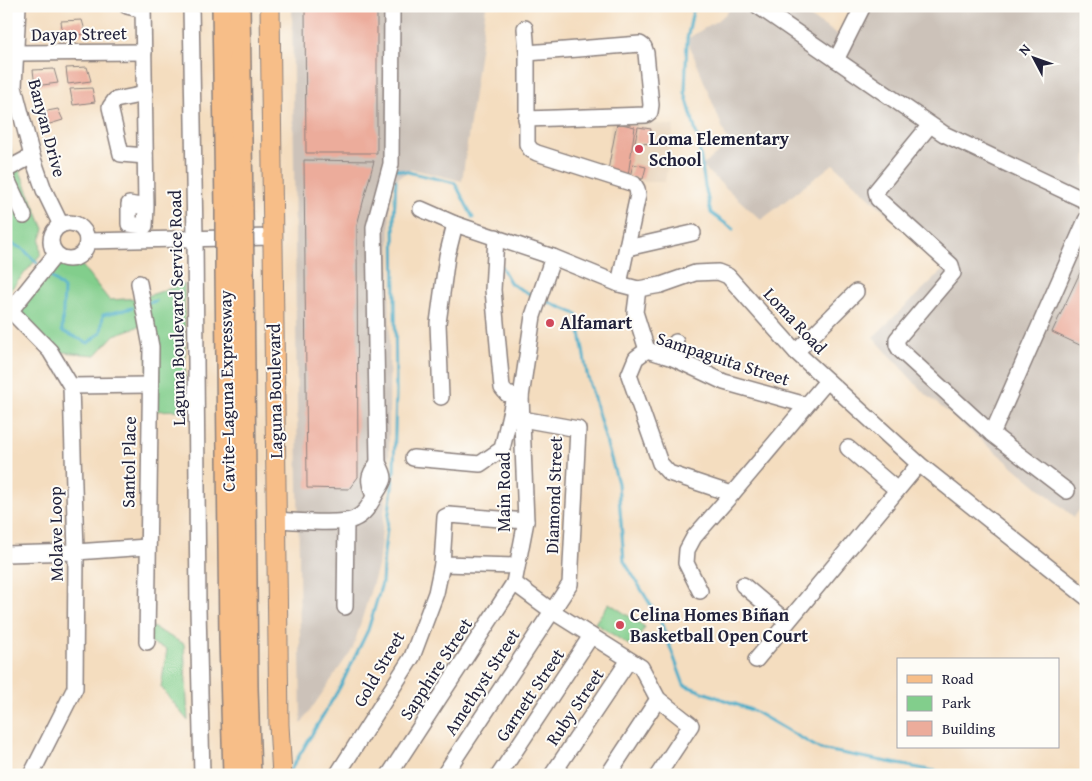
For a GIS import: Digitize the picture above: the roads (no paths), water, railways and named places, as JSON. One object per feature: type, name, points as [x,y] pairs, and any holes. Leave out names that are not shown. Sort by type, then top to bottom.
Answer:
[{"type":"highway","name":"Cavite–Laguna Expressway","points":[[223,6],[234,210]]},
{"type":"highway","name":"Cavite–Laguna Expressway","points":[[234,775],[230,647],[238,6]]},
{"type":"highway","name":"Cavite–Laguna Expressway","points":[[234,270],[250,775]]},
{"type":"main road","name":"Laguna Boulevard","points":[[270,6],[279,725],[282,775]]},
{"type":"street","name":"Banyan Drive","points":[[18,6],[10,85],[44,190],[61,225]]},
{"type":"street","points":[[127,6],[143,8],[146,207]]},
{"type":"street","name":"Laguna Boulevard Service Road","points":[[191,6],[198,609],[202,775]]},
{"type":"street","points":[[276,520],[346,521],[361,515],[374,496],[369,483],[370,472],[378,463],[374,227],[391,164],[392,6]]},
{"type":"street","points":[[758,6],[930,125],[954,139],[1086,201]]},
{"type":"street","points":[[836,60],[863,6]]},
{"type":"street","points":[[525,28],[527,53],[527,144],[531,150],[634,184],[637,190],[638,195],[628,248],[618,284]]},
{"type":"street","points":[[526,119],[646,115],[650,112],[651,105],[646,52],[640,44],[527,53]]},
{"type":"street","name":"Dayap Street","points":[[14,53],[144,52]]},
{"type":"street","points":[[144,94],[115,100],[110,107],[121,154],[145,156]]},
{"type":"street","points":[[930,125],[876,191],[876,195],[878,199],[951,265],[953,273],[898,339],[897,345],[900,350],[992,434],[1067,491]]},
{"type":"street","points":[[6,170],[32,156]]},
{"type":"street","points":[[6,177],[24,216]]},
{"type":"street","name":"Loma Road","points":[[421,209],[455,224],[552,257],[618,284],[638,289],[661,285],[695,273],[718,272],[728,276],[796,352],[919,464],[1086,597]]},
{"type":"street","points":[[992,434],[1086,220]]},
{"type":"street","points":[[67,223],[78,226],[86,235],[87,241],[84,251],[76,258],[66,259],[56,254],[53,250],[51,239],[56,228],[67,223]]},
{"type":"street","points":[[441,397],[438,323],[447,256],[455,224]]},
{"type":"street","points":[[628,248],[693,233]]},
{"type":"street","points":[[87,241],[273,237]]},
{"type":"street","points":[[496,238],[492,290],[502,388],[520,406]]},
{"type":"street","points":[[9,308],[56,254]]},
{"type":"street","points":[[413,458],[480,464],[502,449],[520,406],[533,316],[552,257]]},
{"type":"street","name":"Santol Place","points":[[138,283],[150,347],[147,642]]},
{"type":"street","points":[[638,289],[635,312],[647,350]]},
{"type":"street","points":[[796,352],[856,292]]},
{"type":"street","name":"Molave Loop","points":[[9,308],[50,351],[71,386],[76,552],[75,688],[30,775]]},
{"type":"street","points":[[673,358],[676,342]]},
{"type":"street","name":"Sampaguita Street","points":[[806,405],[724,382],[673,358],[647,350],[636,358],[629,375],[660,463],[669,473],[732,494],[827,381]]},
{"type":"street","points":[[71,386],[149,385]]},
{"type":"street","name":"Main Road","points":[[514,583],[526,521],[520,406]]},
{"type":"street","name":"Diamond Street","points":[[520,406],[578,429],[570,584],[552,611]]},
{"type":"street","points":[[848,448],[897,490]]},
{"type":"street","points":[[756,660],[919,464]]},
{"type":"street","points":[[700,591],[686,563],[687,550],[694,537],[732,494]]},
{"type":"street","name":"Gold Street","points":[[337,775],[412,658],[436,593],[442,564],[443,523],[445,516],[526,521]]},
{"type":"street","points":[[344,607],[346,521]]},
{"type":"street","points":[[6,554],[147,547]]},
{"type":"street","points":[[442,564],[517,566]]},
{"type":"street","points":[[514,583],[552,611],[641,668],[658,699],[691,724],[658,775]]},
{"type":"street","name":"Sapphire Street","points":[[389,775],[514,583]]},
{"type":"street","points":[[742,585],[787,622]]},
{"type":"street","name":"Amethyst Street","points":[[444,775],[552,611]]},
{"type":"street","name":"Garnett Street","points":[[499,775],[591,636]]},
{"type":"street","name":"Ruby Street","points":[[552,775],[629,660]]},
{"type":"street","points":[[608,775],[658,699]]},
{"type":"waterway","points":[[694,6],[687,39],[685,92],[698,140],[711,213],[733,229]]},
{"type":"waterway","points":[[395,169],[455,183],[473,218]]},
{"type":"waterway","points":[[290,771],[340,687],[368,630],[382,583],[394,471],[396,391],[394,218],[396,180]]},
{"type":"waterway","points":[[6,241],[23,249],[37,263]]},
{"type":"waterway","points":[[501,266],[511,284],[532,295]]},
{"type":"waterway","points":[[50,276],[64,289],[62,331],[88,343],[101,332],[103,315],[132,308]]},
{"type":"waterway","points":[[543,300],[577,314],[587,374],[618,483],[624,561],[661,622],[684,685],[754,711],[820,749],[945,773],[947,775]]},
{"type":"waterway","points":[[148,303],[156,301]]},
{"type":"place","name":"Loma Elementary School","points":[[639,149]]},
{"type":"place","name":"Alfamart","points":[[550,323]]},
{"type":"place","name":"Celina Homes Biñan Basketball Open Court","points":[[620,625]]}]
